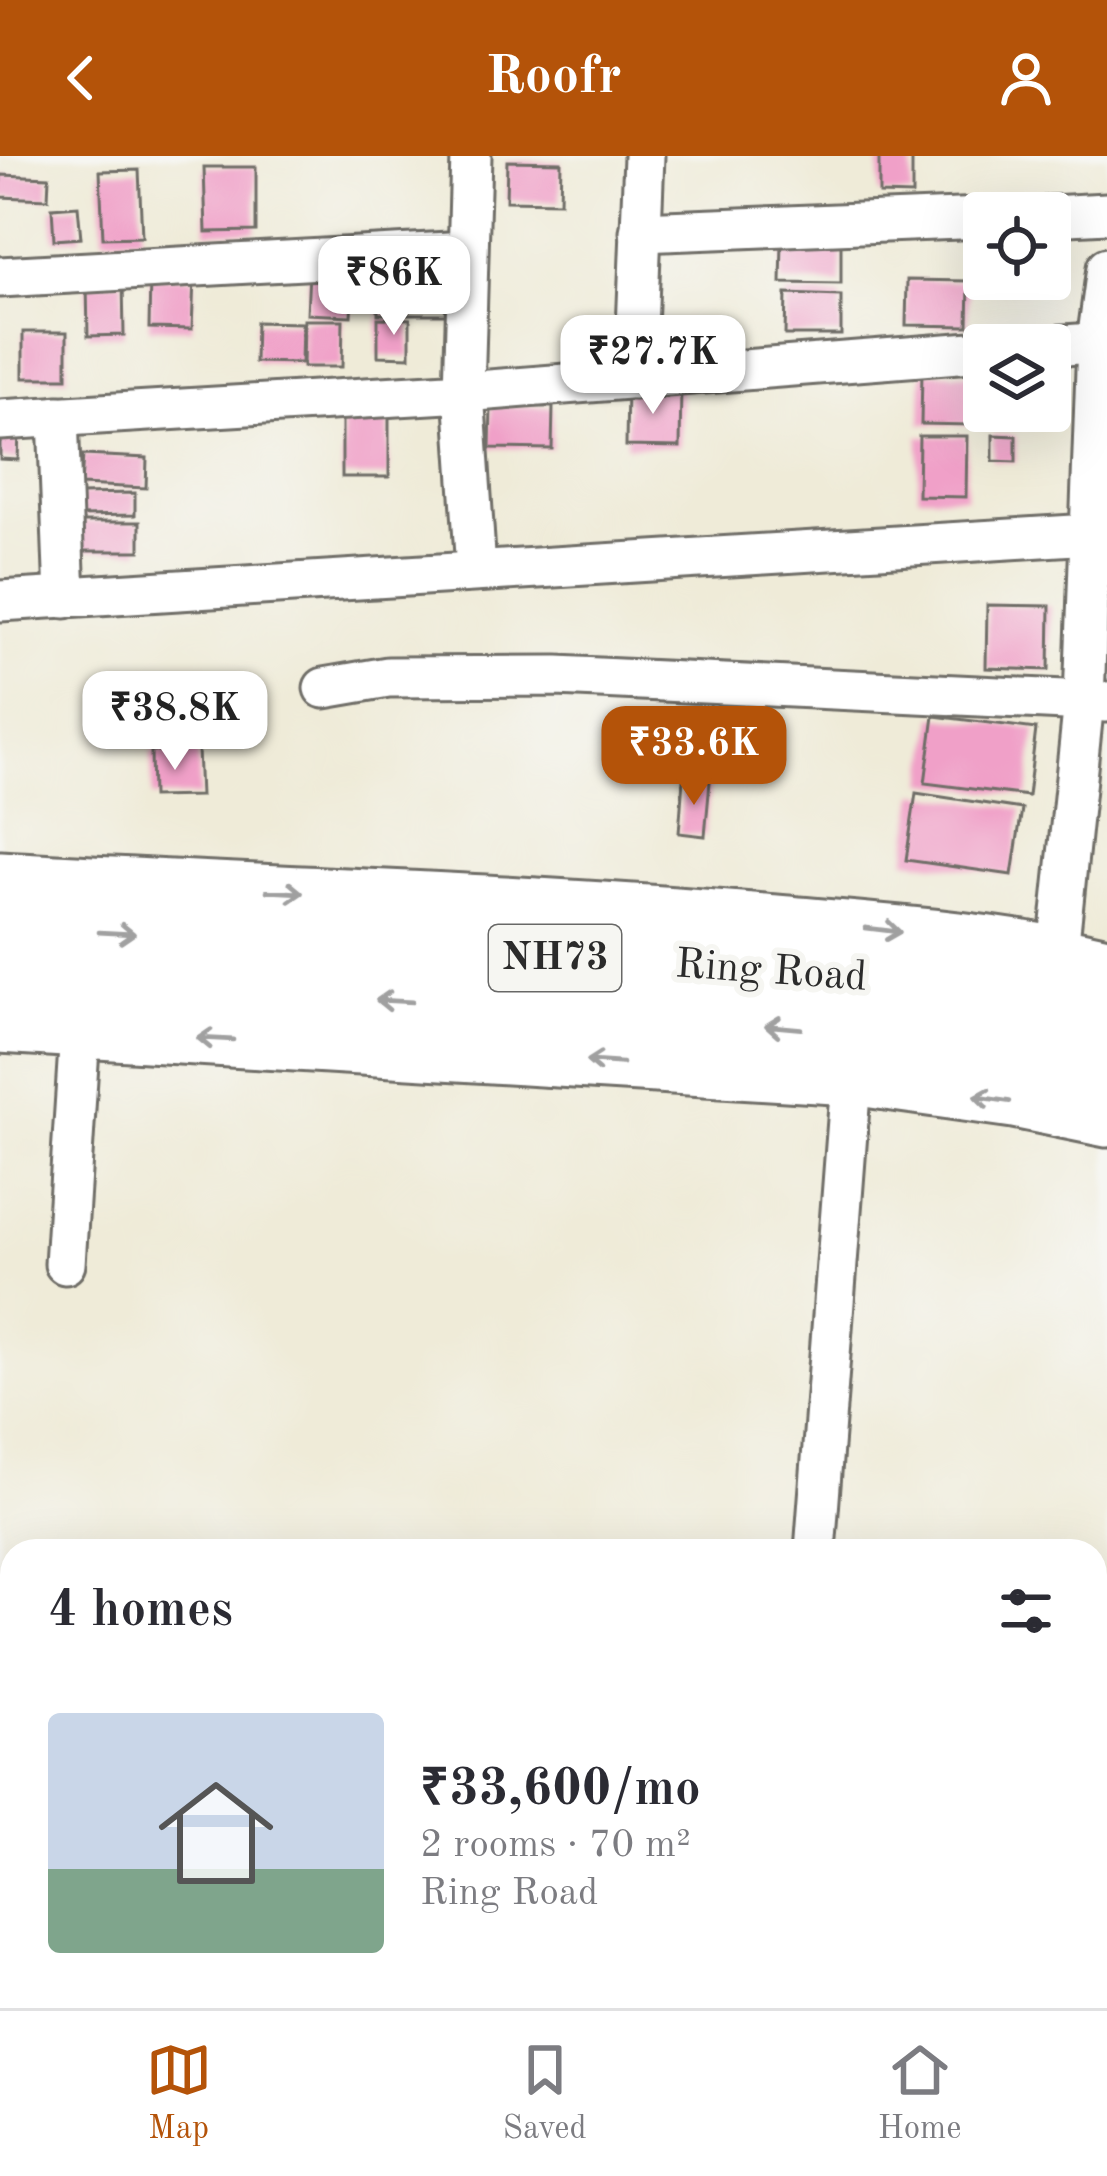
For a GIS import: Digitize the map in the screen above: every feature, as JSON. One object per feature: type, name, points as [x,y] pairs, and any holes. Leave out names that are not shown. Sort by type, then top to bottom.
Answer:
[{"type":"highway","name":"Ring Road","points":[[0,927],[630,935],[1107,1017]]},
{"type":"highway","name":"Ring Road","points":[[0,981],[604,1013],[853,1056],[973,1046],[1107,1070]]},
{"type":"street","points":[[471,156],[464,392],[476,570]]},
{"type":"street","points":[[635,379],[644,156]]},
{"type":"street","points":[[1071,215],[1107,213]]},
{"type":"street","points":[[640,232],[963,219]]},
{"type":"street","points":[[0,277],[467,251]]},
{"type":"street","points":[[1058,952],[1095,702],[1107,268]]},
{"type":"street","points":[[1071,344],[1102,342]]},
{"type":"street","points":[[0,420],[464,392],[963,353]]},
{"type":"street","points":[[58,416],[65,598]]},
{"type":"street","points":[[0,601],[1098,534]]},
{"type":"street","points":[[324,688],[388,677],[557,676],[844,686],[1095,702]]},
{"type":"street","points":[[0,877],[630,935],[869,928],[1058,952],[1107,963]]},
{"type":"street","points":[[0,1027],[853,1056],[1014,1102],[1107,1121]]},
{"type":"street","points":[[65,1264],[80,1032]]},
{"type":"street","points":[[816,1539],[853,1056]]},
{"type":"building","points":[[879,156],[912,156],[912,195],[879,194]]},
{"type":"building","points":[[507,161],[561,162],[560,202],[506,201]]},
{"type":"building","points":[[204,167],[256,167],[256,231],[206,232]]},
{"type":"building","points":[[139,170],[142,237],[103,238],[100,171]]},
{"type":"building","points":[[1,175],[49,177],[48,199],[0,197]]},
{"type":"building","points":[[78,206],[81,238],[54,240],[52,208]]},
{"type":"building","points":[[782,242],[841,244],[841,284],[781,283]]},
{"type":"building","points":[[378,267],[453,268],[453,314],[378,314]]},
{"type":"building","points":[[309,272],[353,274],[351,316],[307,314]]},
{"type":"building","points":[[150,276],[194,278],[192,329],[149,328]]},
{"type":"building","points":[[907,280],[963,281],[968,324],[906,325]]},
{"type":"building","points":[[123,281],[124,335],[88,336],[87,283]]},
{"type":"building","points":[[786,294],[841,296],[841,335],[785,335]]},
{"type":"building","points":[[378,318],[410,319],[410,357],[378,356]]},
{"type":"building","points":[[304,320],[343,320],[342,367],[303,367]]},
{"type":"building","points":[[256,322],[302,323],[301,363],[255,362]]},
{"type":"building","points":[[23,332],[67,332],[67,378],[23,378]]},
{"type":"building","points":[[922,372],[963,374],[963,425],[921,424]]},
{"type":"building","points":[[627,387],[681,388],[680,447],[626,446]]},
{"type":"building","points":[[491,406],[553,407],[552,449],[490,448]]},
{"type":"building","points":[[342,412],[389,412],[389,477],[342,477]]},
{"type":"building","points":[[0,430],[19,430],[18,460],[0,459]]},
{"type":"building","points":[[993,435],[1016,436],[1016,462],[993,461]]},
{"type":"building","points":[[919,436],[967,436],[966,497],[918,496]]},
{"type":"building","points":[[83,455],[147,458],[146,488],[81,485]]},
{"type":"building","points":[[135,493],[135,515],[79,516],[79,494]]},
{"type":"building","points":[[75,522],[140,522],[140,551],[75,551]]},
{"type":"building","points":[[987,605],[1050,606],[1049,670],[986,668]]},
{"type":"building","points":[[934,716],[1036,729],[1028,796],[925,783]]},
{"type":"building","points":[[198,749],[200,796],[152,797],[151,751]]},
{"type":"building","points":[[683,780],[710,782],[705,836],[679,833]]},
{"type":"building","points":[[916,793],[1022,809],[1012,875],[906,860]]}]
